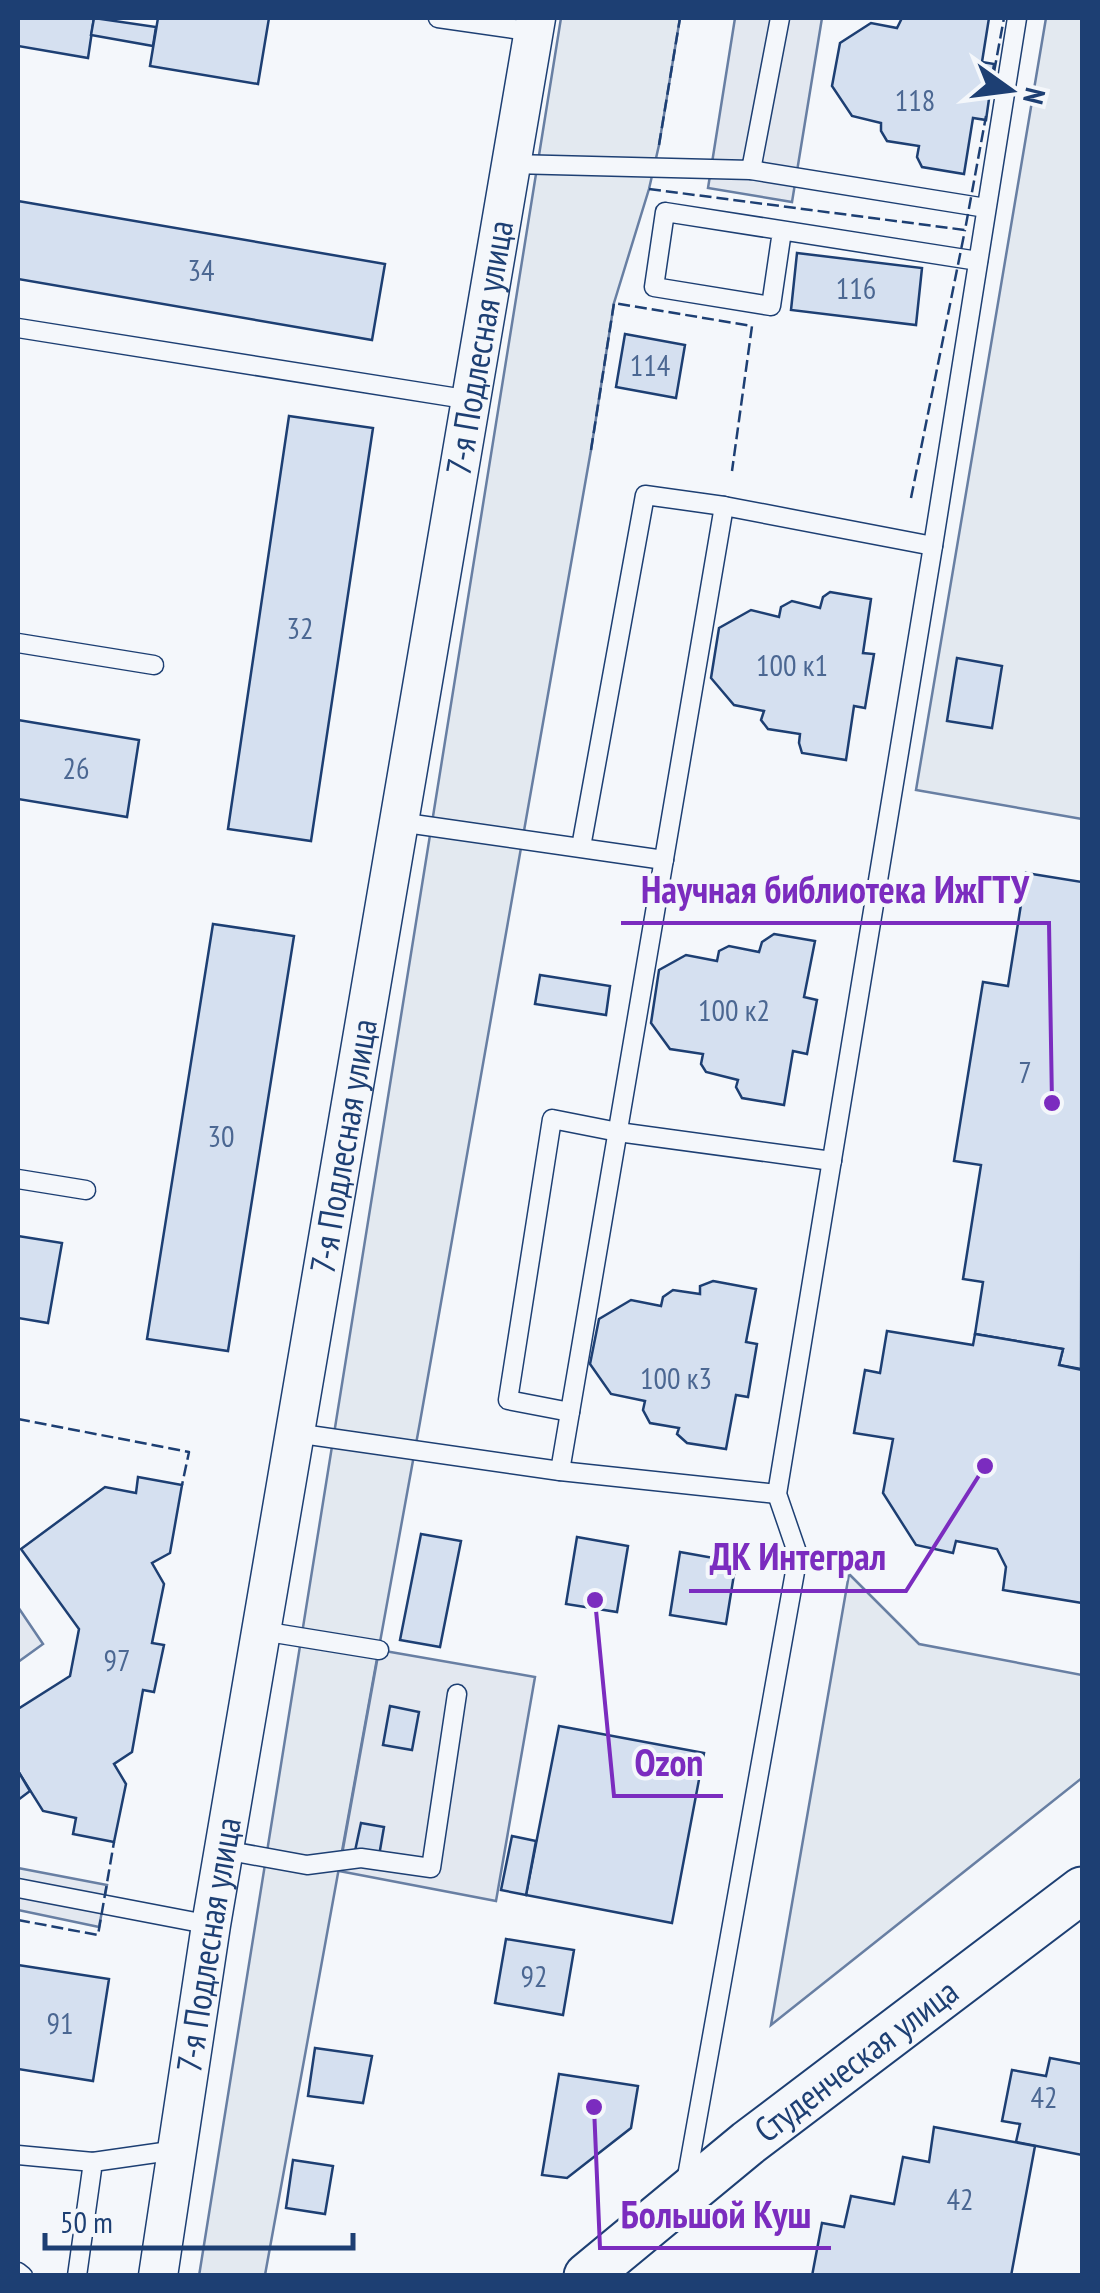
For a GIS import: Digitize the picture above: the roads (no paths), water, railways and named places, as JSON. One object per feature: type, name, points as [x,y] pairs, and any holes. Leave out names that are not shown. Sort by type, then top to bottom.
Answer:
[{"type":"street","name":"7-я Подлесная улица","points":[[158,2276],[211,1925],[535,25]]},
{"type":"street","name":"Студенческая улица","points":[[588,2276],[748,2143],[1082,1890]]},
{"type":"lane","points":[[438,18],[535,25]]},
{"type":"lane","points":[[751,170],[780,18]]},
{"type":"lane","points":[[682,2197],[798,1555],[777,1494],[1017,18]]},
{"type":"lane","points":[[512,164],[751,170],[986,208]]},
{"type":"lane","points":[[782,231],[771,306],[654,287],[665,212],[978,262]]},
{"type":"lane","points":[[18,328],[471,400]]},
{"type":"lane","points":[[581,847],[644,494],[933,546]]},
{"type":"lane","points":[[560,1471],[724,506]]},
{"type":"lane","points":[[18,644],[154,665]]},
{"type":"lane","points":[[399,822],[664,860]]},
{"type":"lane","points":[[570,1412],[508,1400],[552,1119],[832,1162]]},
{"type":"lane","points":[[18,1180],[86,1190]]},
{"type":"lane","points":[[296,1433],[560,1471],[777,1494]]},
{"type":"lane","points":[[262,1631],[379,1650]]},
{"type":"lane","points":[[224,1850],[307,1865],[361,1858],[431,1868],[457,1694]]},
{"type":"lane","points":[[18,1888],[211,1925]]},
{"type":"lane","points":[[18,2155],[93,2162],[177,2150]]},
{"type":"lane","points":[[76,2276],[93,2162]]},
{"type":"place","name":"Научная библиотека ИжГТУ","points":[[1052,1103]]},
{"type":"place","name":"ДК Интеграл","points":[[985,1466]]},
{"type":"place","name":"Ozon","points":[[595,1600]]},
{"type":"place","name":"Большой Куш","points":[[594,2107]]}]
